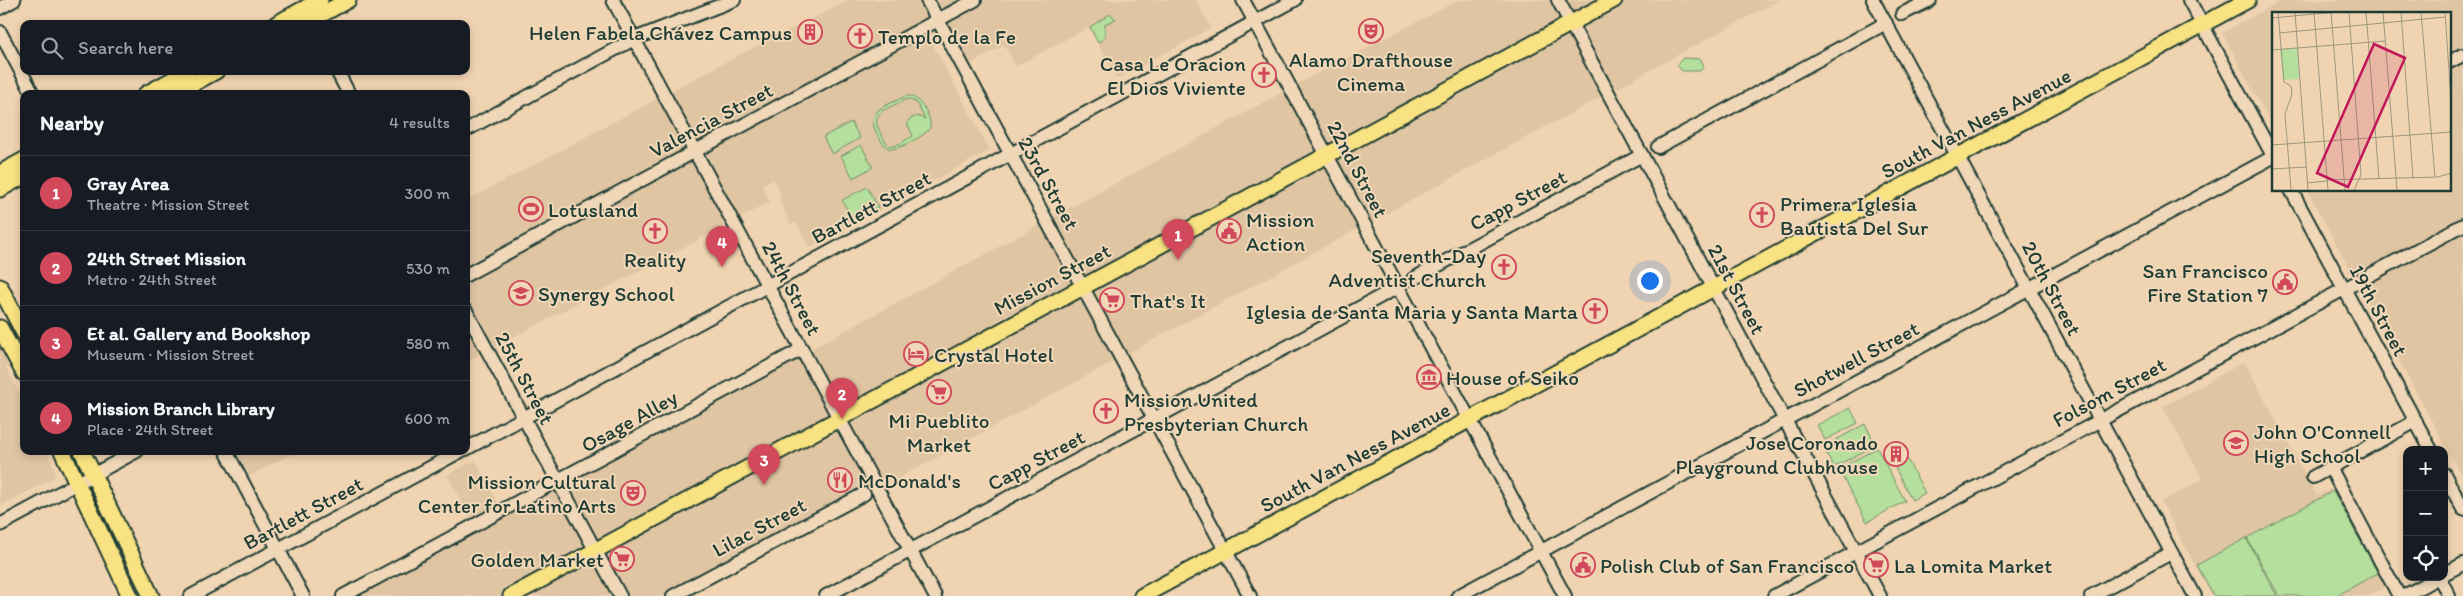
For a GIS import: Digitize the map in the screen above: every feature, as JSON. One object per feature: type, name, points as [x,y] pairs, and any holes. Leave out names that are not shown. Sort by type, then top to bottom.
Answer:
[{"type":"main road","points":[[305,15],[320,0]]},
{"type":"main road","points":[[289,20],[348,0]]},
{"type":"main road","name":"Mission Street","points":[[511,596],[1614,0]]},
{"type":"main road","name":"South Van Ness Avenue","points":[[1142,596],[2248,0]]},
{"type":"main road","points":[[153,90],[181,75]]},
{"type":"main road","points":[[181,90],[209,75]]},
{"type":"main road","points":[[0,173],[20,162]]},
{"type":"main road","points":[[0,188],[20,178]]},
{"type":"main road","points":[[0,287],[20,325]]},
{"type":"main road","points":[[0,328],[20,366]]},
{"type":"main road","points":[[64,455],[130,596]]},
{"type":"main road","points":[[84,455],[151,596]]},
{"type":"street","points":[[0,8],[14,0]]},
{"type":"street","name":"24th Street","points":[[613,0],[935,596]]},
{"type":"street","points":[[470,128],[634,39],[734,0]]},
{"type":"street","name":"23rd Street","points":[[927,0],[1250,596]]},
{"type":"street","name":"Valencia Street","points":[[470,274],[975,0]]},
{"type":"street","name":"22nd Street","points":[[1242,0],[1565,596]]},
{"type":"street","name":"Bartlett Street","points":[[470,447],[1295,0]]},
{"type":"street","name":"21st Street","points":[[1558,0],[1880,596]]},
{"type":"street","name":"20th Street","points":[[1873,0],[2195,596]]},
{"type":"street","points":[[1902,14],[1930,0]]},
{"type":"street","points":[[2189,0],[2272,154]]},
{"type":"street","points":[[1658,147],[1886,23]]},
{"type":"street","points":[[0,32],[20,70]]},
{"type":"street","points":[[2450,62],[2463,55]]},
{"type":"street","points":[[23,75],[31,90]]},
{"type":"street","points":[[339,75],[347,90]]},
{"type":"street","name":"Capp Street","points":[[1412,279],[1642,155]]},
{"type":"street","name":"Shotwell Street","points":[[1458,596],[2272,157]]},
{"type":"street","name":"19th Street","points":[[2292,191],[2429,446]]},
{"type":"street","name":"Folsom Street","points":[[1774,596],[2463,225]]},
{"type":"street","name":"Capp Street","points":[[826,596],[1398,287]]},
{"type":"street","name":"25th Street","points":[[470,318],[620,596]]},
{"type":"street","name":"Osage Alley","points":[[343,596],[559,482],[802,349]]},
{"type":"street","points":[[2313,477],[2416,421]]},
{"type":"street","points":[[0,525],[130,455]]},
{"type":"street","points":[[228,455],[303,596]]},
{"type":"street","name":"Bartlett Street","points":[[191,596],[454,455]]},
{"type":"street","points":[[2330,467],[2399,596]]},
{"type":"street","points":[[2448,481],[2463,509]]},
{"type":"street","name":"Lilac Street","points":[[673,596],[864,494]]},
{"type":"street","points":[[2091,596],[2172,553]]},
{"type":"street","points":[[2448,572],[2463,564]]},
{"type":"street","points":[[2404,596],[2432,581]]},
{"type":"street","points":[[2441,581],[2449,596]]},
{"type":"shaded area","points":[[849,0],[1196,0],[1211,28],[1117,79],[1089,27],[1016,66],[1004,45],[964,68],[947,37],[933,45],[990,150],[809,248],[796,222],[791,225],[779,200],[782,195],[773,179],[762,185],[770,202],[470,360],[470,199],[720,65]]},
{"type":"shaded area","points":[[1459,0],[1779,0],[884,486],[881,483],[669,596],[358,596],[1305,80]]},
{"type":"shaded area","points":[[2283,0],[2463,0],[2463,479],[2448,451],[2448,446],[2445,446],[2308,191],[2450,191],[2450,12],[2272,12],[2272,125],[2222,33]]},
{"type":"shaded area","points":[[0,348],[7,360],[7,369],[20,396],[20,455],[48,455],[55,470],[55,477],[0,506]]},
{"type":"shaded area","name":"John O'Connell High School","points":[[2244,362],[2317,496],[2334,487],[2388,585],[2367,596],[2212,596],[2161,502],[2203,479],[2163,407]]},
{"type":"shaded area","points":[[238,455],[289,455],[249,476]]},
{"type":"shaded area","points":[[475,460],[501,509],[473,523],[447,475]]},
{"type":"green space","points":[[1110,14],[1116,19],[1105,24],[1105,37],[1098,43],[1090,27]]},
{"type":"green space","points":[[1683,58],[1701,59],[1704,67],[1700,71],[1682,71],[1677,65]]},
{"type":"green space","points":[[906,96],[915,98],[923,107],[929,117],[930,127],[924,134],[912,141],[890,149],[884,145],[877,134],[873,119],[880,109]],"holes":[[[907,99],[916,102],[925,119],[917,116],[910,119],[907,123],[913,136],[895,146],[889,146],[877,125],[879,115],[888,108]]]},
{"type":"green space","points":[[851,122],[860,138],[832,154],[823,137]]},
{"type":"green space","points":[[861,145],[873,167],[853,178],[841,156]]},
{"type":"green space","points":[[867,187],[878,207],[853,220],[842,200]]},
{"type":"green space","points":[[1850,408],[1858,423],[1825,440],[1817,425]]},
{"type":"green space","points":[[1865,424],[1876,445],[1834,467],[1823,447]]},
{"type":"green space","points":[[1877,448],[1905,501],[1867,522],[1838,469]]},
{"type":"green space","points":[[1907,459],[1925,493],[1912,500],[1894,466]]},
{"type":"green space","points":[[2333,491],[2378,573],[2336,596],[2279,596],[2247,538]]},
{"type":"green space","points":[[2246,538],[2277,596],[2214,596],[2197,565]]},
{"type":"place","name":"Alamo Drafthouse Cinema","points":[[1371,31]]},
{"type":"place","name":"Helen Fabela Chávez Campus","points":[[810,32]]},
{"type":"place","name":"Templo de la Fe","points":[[860,36]]},
{"type":"place","name":"Casa Le Oracion El Dios Viviente","points":[[1264,75]]},
{"type":"place","name":"Lotusland","points":[[531,209]]},
{"type":"place","name":"Primera Iglesia Bautista Del Sur","points":[[1762,215]]},
{"type":"place","name":"Reality","points":[[655,231]]},
{"type":"place","name":"Mission Action","points":[[1229,231]]},
{"type":"place","name":"Gray Area","points":[[1178,260]]},
{"type":"place","name":"Mission Branch Library","points":[[722,267]]},
{"type":"place","name":"Seventh-Day Adventist Church","points":[[1504,267]]},
{"type":"place","name":"San Francisco Fire Station 7","points":[[2285,282]]},
{"type":"place","name":"Synergy School","points":[[521,293]]},
{"type":"place","name":"That's It","points":[[1112,300]]},
{"type":"place","name":"Iglesia de Santa Maria y Santa Marta","points":[[1595,311]]},
{"type":"place","name":"Crystal Hotel","points":[[916,354]]},
{"type":"place","name":"House of Seiko","points":[[1429,377]]},
{"type":"place","name":"Mi Pueblito Market","points":[[939,392]]},
{"type":"place","name":"Mission United Presbyterian Church","points":[[1106,411]]},
{"type":"place","name":"24th Street Mission","points":[[842,419]]},
{"type":"place","name":"John O'Connell High School","points":[[2236,443]]},
{"type":"place","name":"Jose Coronado Playground Clubhouse","points":[[1896,454]]},
{"type":"place","name":"McDonald's","points":[[840,480]]},
{"type":"place","name":"Et al. Gallery and Bookshop","points":[[764,485]]},
{"type":"place","name":"Mission Cultural Center for Latino Arts","points":[[633,493]]},
{"type":"place","name":"Golden Market","points":[[622,559]]},
{"type":"place","name":"Polish Club of San Francisco","points":[[1583,565]]},
{"type":"place","name":"La Lomita Market","points":[[1876,565]]}]
